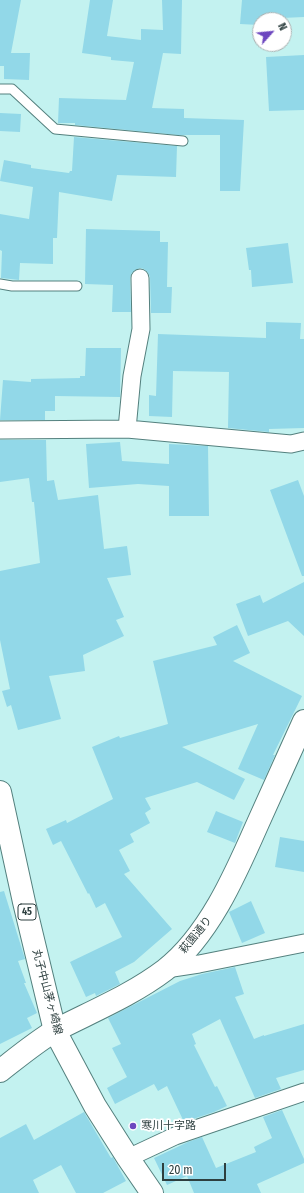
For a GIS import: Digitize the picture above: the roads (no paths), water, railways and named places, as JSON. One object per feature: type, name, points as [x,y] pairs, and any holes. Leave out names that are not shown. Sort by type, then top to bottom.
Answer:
[{"type":"street","points":[[127,429],[132,376],[141,328],[140,278]]},
{"type":"street","points":[[0,430],[127,429],[291,444],[304,441]]},
{"type":"street","name":"萩園通り","points":[[0,1071],[36,1043],[55,1031],[132,992],[166,969],[193,942],[218,905],[237,870],[304,721]]},
{"type":"street","name":"丸子中山茅ヶ崎線","points":[[0,792],[24,902],[55,1031],[95,1106],[152,1193]]},
{"type":"street","points":[[166,969],[199,964],[304,942]]},
{"type":"street","points":[[128,1158],[175,1136],[304,1092]]},
{"type":"lane","points":[[0,89],[12,89],[55,129],[183,141]]},
{"type":"lane","points":[[0,284],[12,286],[78,286]]},
{"type":"place","name":"寒川十字路","points":[[133,1126]]}]
